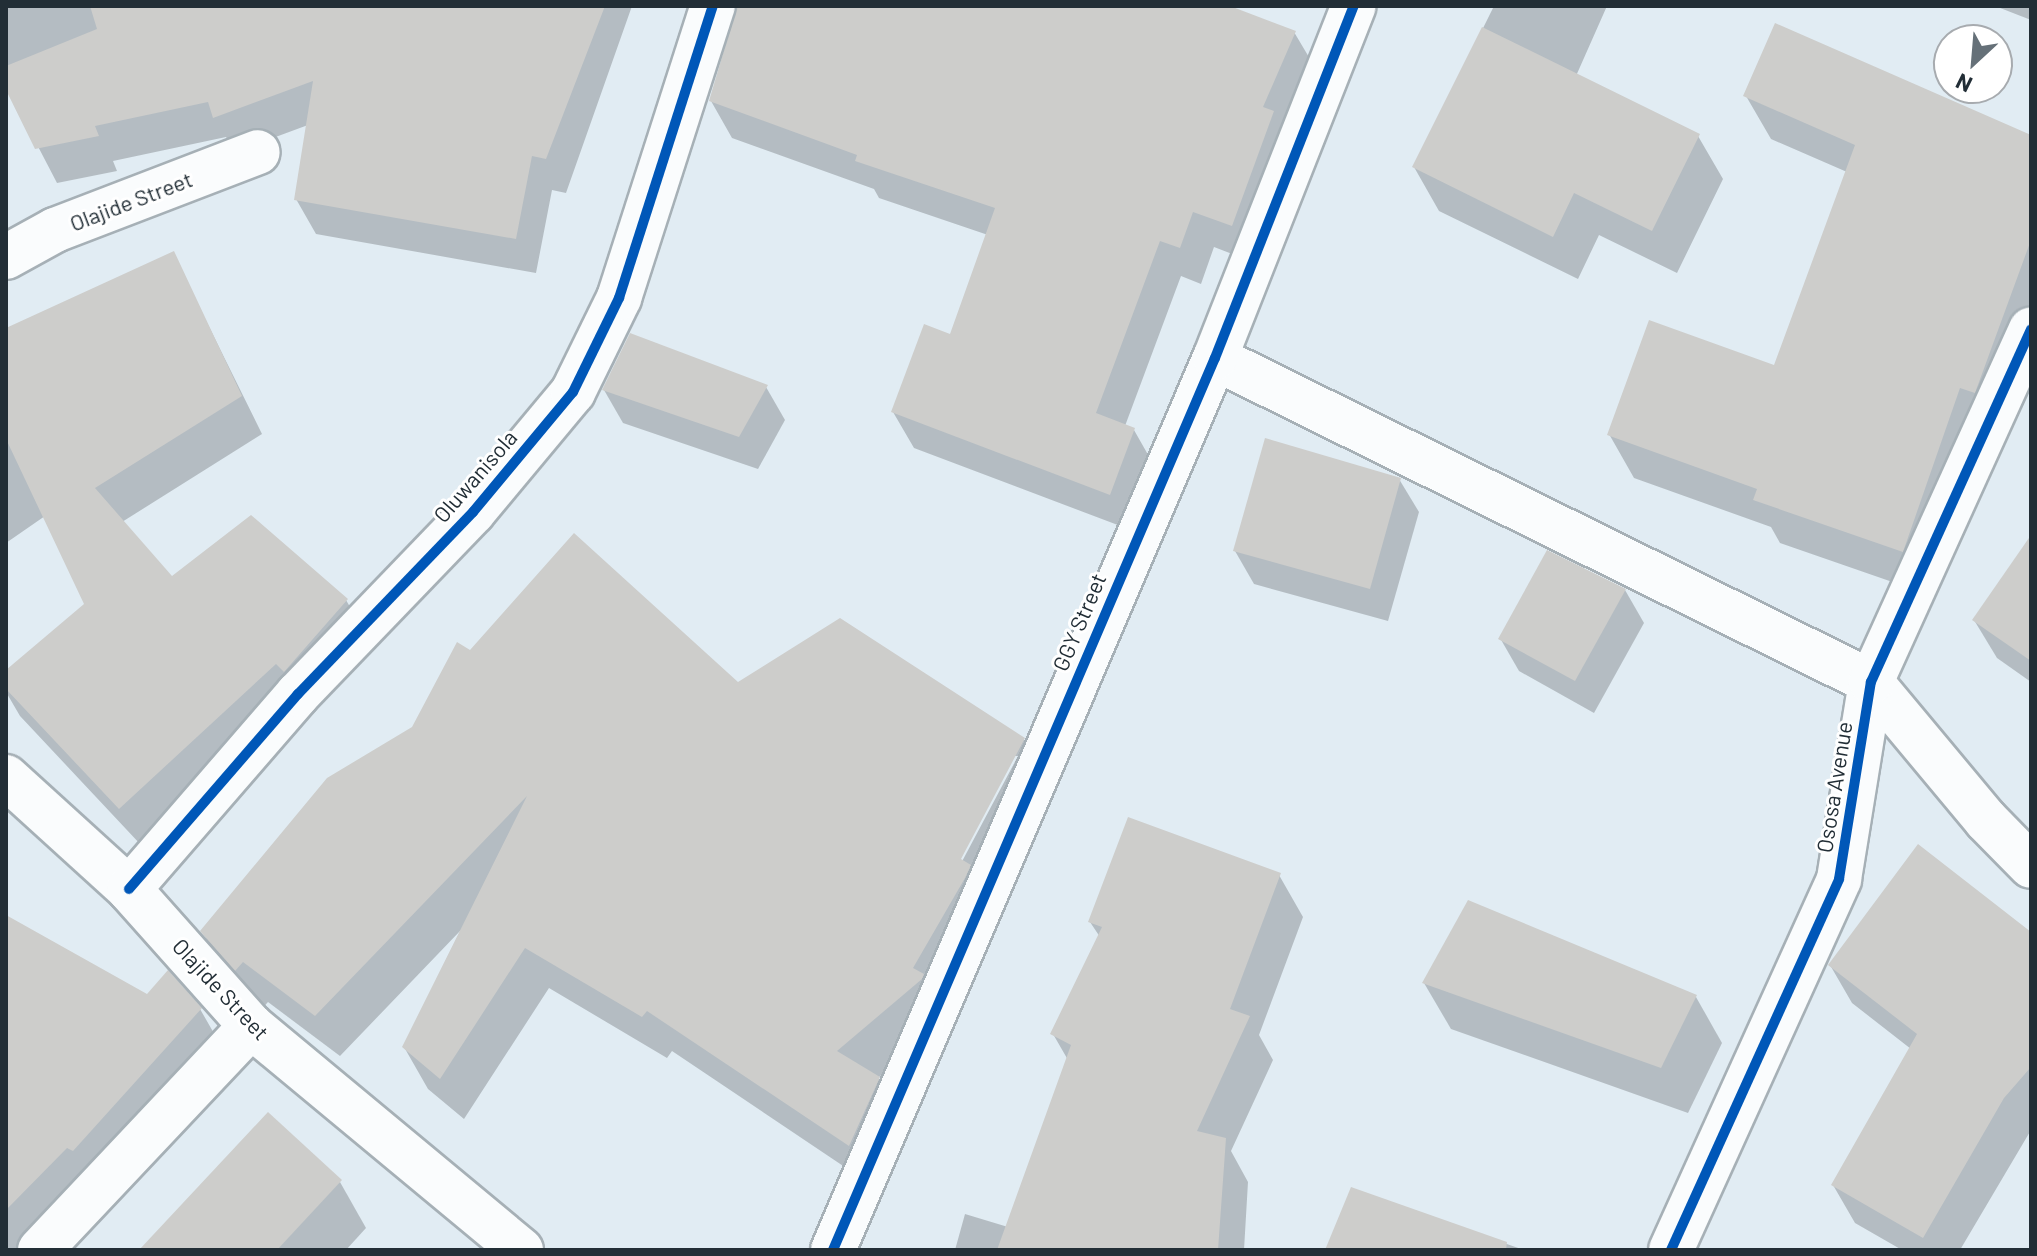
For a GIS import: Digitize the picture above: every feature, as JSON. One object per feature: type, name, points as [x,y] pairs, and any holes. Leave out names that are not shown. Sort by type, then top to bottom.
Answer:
[{"type":"street","name":"Oluwanisola","points":[[129,889],[298,694],[473,512],[573,392],[619,298],[713,6]]},
{"type":"street","name":"GGY Street","points":[[833,1250],[1215,358],[1354,6]]},
{"type":"street","name":"Olajide Street","points":[[6,257],[55,230],[258,152]]},
{"type":"street","name":"Ososa Avenue","points":[[1671,1250],[1839,879],[1871,682],[2031,330]]},
{"type":"street","points":[[1215,358],[1871,682],[1986,820],[2031,866]]},
{"type":"street","name":"Olajide Street","points":[[6,777],[129,889],[251,1026],[521,1250]]},
{"type":"street","points":[[40,1250],[251,1026]]},
{"type":"building","points":[[90,6],[605,6],[546,159],[532,156],[516,239],[294,200],[313,81],[213,118],[208,102],[95,126],[99,136],[35,149],[6,90],[6,66],[97,29]]},
{"type":"building","points":[[737,6],[1230,6],[1296,31],[1263,107],[1274,111],[1232,226],[1193,212],[1180,248],[1160,241],[1096,413],[1135,428],[1110,495],[891,412],[924,324],[950,334],[995,208],[855,161],[857,155],[709,101]]},
{"type":"building","points":[[1775,23],[1933,92],[1933,104],[1960,104],[2031,135],[2031,240],[1975,393],[1960,388],[1903,552],[1753,500],[1757,489],[1607,435],[1649,320],[1774,365],[1855,145],[1743,96]]},
{"type":"building","points":[[1482,27],[1700,134],[1652,231],[1574,193],[1553,237],[1412,167]]},
{"type":"building","points":[[174,251],[242,396],[95,488],[172,576],[251,515],[348,599],[284,672],[276,664],[119,809],[6,689],[6,670],[84,604],[6,439],[6,328]]},
{"type":"building","points":[[630,333],[768,385],[739,437],[602,390]]},
{"type":"building","points":[[1265,438],[1401,478],[1370,589],[1233,551]]},
{"type":"building","points":[[574,533],[738,682],[840,618],[1025,738],[961,859],[971,865],[965,878],[913,968],[924,974],[922,979],[837,1051],[880,1077],[849,1146],[647,1011],[642,1017],[525,948],[440,1079],[402,1047],[527,796],[315,1016],[243,962],[235,971],[200,931],[327,778],[412,727],[457,642],[470,650]]},
{"type":"building","points":[[2031,535],[2031,661],[1972,620]]},
{"type":"building","points":[[1547,550],[1626,589],[1575,681],[1498,639]]},
{"type":"building","points":[[1128,817],[1281,873],[1230,1009],[1250,1016],[1197,1131],[1226,1138],[1218,1250],[997,1250],[1071,1045],[1050,1034],[1102,927],[1088,922]]},
{"type":"building","points":[[1918,844],[2031,932],[2031,1067],[2004,1098],[1923,1238],[1831,1185],[1917,1034],[1828,965]]},
{"type":"building","points":[[1468,900],[1697,995],[1661,1068],[1422,983]]},
{"type":"building","points":[[6,915],[147,994],[168,970],[202,1008],[73,1151],[67,1148],[6,1210]]},
{"type":"building","points":[[268,1112],[342,1180],[277,1250],[139,1250]]},
{"type":"building","points":[[1351,1187],[1507,1242],[1506,1250],[1325,1250]]},
{"type":"cycle path","points":[[129,889],[298,694],[473,512],[573,392],[619,298],[713,6]]},
{"type":"cycle path","points":[[833,1250],[1215,358],[1354,6]]},
{"type":"cycle path","points":[[1671,1250],[1839,879],[1871,682],[2031,330]]}]
